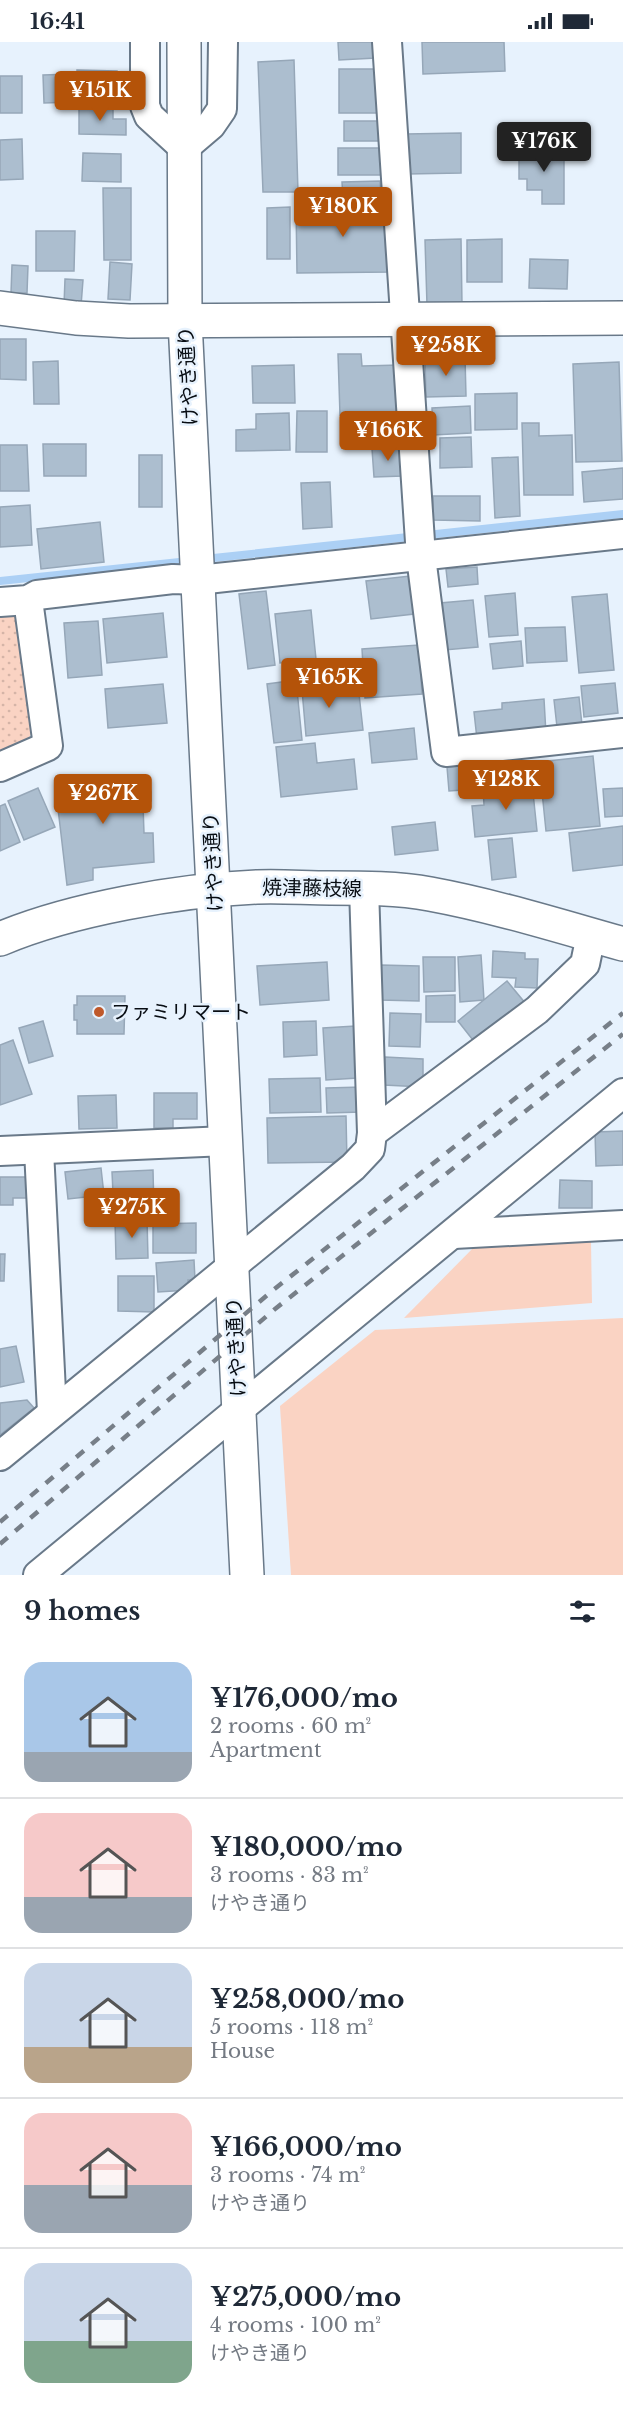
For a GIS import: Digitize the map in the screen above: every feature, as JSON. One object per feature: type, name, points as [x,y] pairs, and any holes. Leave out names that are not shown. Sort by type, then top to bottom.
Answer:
[{"type":"street","points":[[145,42],[145,106],[149,116],[184,148],[211,125],[222,109],[223,42]]},
{"type":"street","name":"けやき通り","points":[[184,42],[185,321],[247,1575]]},
{"type":"street","points":[[387,42],[420,544],[446,752],[623,734]]},
{"type":"street","points":[[0,308],[76,318],[185,321],[623,318]]},
{"type":"street","points":[[0,602],[28,600],[37,595],[174,579],[198,580],[420,544],[623,534]]},
{"type":"street","points":[[0,767],[48,746],[28,600]]},
{"type":"street","name":"焼津藤枝線","points":[[0,939],[38,925],[121,904],[257,887],[363,888],[427,893],[493,907],[623,945]]},
{"type":"street","points":[[0,1456],[353,1167],[370,1149],[372,1133],[363,888]]},
{"type":"street","points":[[372,1133],[537,1010],[585,964],[591,935]]},
{"type":"street","points":[[38,1575],[623,1093]]},
{"type":"street","points":[[0,1152],[226,1141]]},
{"type":"street","points":[[39,1150],[52,1412]]},
{"type":"street","points":[[454,1234],[623,1225]]},
{"type":"shaded area","points":[[12,611],[22,619],[34,727],[27,742],[0,753],[0,612]]},
{"type":"shaded area","points":[[479,1242],[591,1242],[592,1303],[404,1318]]},
{"type":"shaded area","points":[[623,1318],[623,1575],[291,1575],[280,1406],[375,1330]]},
{"type":"building","points":[[338,42],[375,42],[376,58],[339,60]]},
{"type":"building","points":[[422,42],[504,42],[505,71],[423,74]]},
{"type":"building","points":[[294,60],[298,192],[263,192],[258,62]]},
{"type":"building","points":[[339,69],[378,69],[378,113],[339,113]]},
{"type":"building","points":[[77,70],[117,71],[117,98],[77,98]]},
{"type":"building","points":[[72,74],[73,102],[44,103],[43,75]]},
{"type":"building","points":[[0,76],[22,76],[22,113],[0,113]]},
{"type":"building","points":[[79,108],[113,109],[113,119],[126,119],[126,135],[79,134]]},
{"type":"building","points":[[344,121],[384,121],[384,141],[344,141]]},
{"type":"building","points":[[461,133],[461,173],[407,174],[406,134]]},
{"type":"building","points":[[22,139],[23,179],[0,180],[0,140]]},
{"type":"building","points":[[338,148],[382,148],[383,175],[338,175]]},
{"type":"building","points":[[519,149],[564,149],[564,204],[542,204],[542,190],[527,190],[527,179],[519,179]]},
{"type":"building","points":[[83,153],[121,154],[121,182],[82,181]]},
{"type":"building","points":[[380,181],[381,197],[343,198],[342,182]]},
{"type":"building","points":[[103,188],[131,188],[131,260],[104,260]]},
{"type":"building","points":[[296,204],[389,204],[390,272],[297,273]]},
{"type":"building","points":[[290,207],[290,259],[267,259],[267,208]]},
{"type":"building","points":[[36,231],[75,231],[74,271],[36,271]]},
{"type":"building","points":[[461,239],[462,305],[427,305],[425,240]]},
{"type":"building","points":[[502,239],[502,282],[467,282],[467,240]]},
{"type":"building","points":[[530,259],[568,260],[567,289],[529,288]]},
{"type":"building","points":[[110,262],[132,264],[130,300],[108,299]]},
{"type":"building","points":[[12,265],[28,266],[27,293],[11,293]]},
{"type":"building","points":[[65,279],[83,280],[81,306],[64,305]]},
{"type":"building","points":[[0,339],[26,339],[26,380],[0,379]]},
{"type":"building","points":[[338,354],[361,354],[362,366],[399,365],[401,413],[340,415]]},
{"type":"building","points":[[465,357],[466,396],[426,397],[425,358]]},
{"type":"building","points":[[58,361],[59,404],[34,404],[33,362]]},
{"type":"building","points":[[619,362],[622,461],[576,462],[573,364]]},
{"type":"building","points":[[294,365],[295,403],[253,403],[252,366]]},
{"type":"building","points":[[517,393],[517,429],[475,430],[475,394]]},
{"type":"building","points":[[470,406],[471,433],[433,435],[432,408]]},
{"type":"building","points":[[297,411],[327,411],[327,452],[296,452]]},
{"type":"building","points":[[289,413],[290,450],[236,451],[236,430],[256,429],[256,414]]},
{"type":"building","points":[[522,423],[539,423],[539,436],[572,435],[573,495],[524,495]]},
{"type":"building","points":[[471,437],[472,467],[440,468],[440,438]]},
{"type":"building","points":[[43,444],[86,444],[86,476],[44,476]]},
{"type":"building","points":[[0,445],[27,445],[29,491],[0,491]]},
{"type":"building","points":[[402,448],[403,476],[374,477],[372,449]]},
{"type":"building","points":[[139,455],[162,455],[162,507],[139,507]]},
{"type":"building","points":[[518,457],[520,516],[495,518],[492,458]]},
{"type":"building","points":[[623,468],[623,499],[584,502],[582,472]]},
{"type":"building","points":[[330,482],[332,527],[303,529],[301,483]]},
{"type":"building","points":[[433,496],[480,496],[480,521],[433,520]]},
{"type":"building","points":[[30,505],[32,545],[0,547],[0,507]]},
{"type":"building","points":[[100,522],[104,562],[41,569],[37,529]]},
{"type":"building","points":[[477,567],[478,584],[448,587],[446,569]]},
{"type":"building","points":[[410,576],[414,614],[371,619],[366,581]]},
{"type":"building","points":[[266,591],[275,665],[248,669],[239,594]]},
{"type":"building","points":[[515,593],[518,635],[489,637],[485,596]]},
{"type":"building","points":[[607,594],[614,670],[579,673],[572,597]]},
{"type":"building","points":[[473,600],[478,647],[444,650],[440,603]]},
{"type":"building","points":[[311,610],[316,659],[280,663],[275,614]]},
{"type":"building","points":[[163,613],[167,657],[107,663],[103,619]]},
{"type":"building","points":[[98,621],[102,675],[68,678],[64,623]]},
{"type":"building","points":[[565,627],[567,661],[527,663],[525,628]]},
{"type":"building","points":[[521,641],[523,666],[493,669],[490,644]]},
{"type":"building","points":[[419,645],[422,694],[365,698],[362,649]]},
{"type":"building","points":[[329,675],[331,696],[359,694],[363,730],[306,736],[301,678]]},
{"type":"building","points":[[296,680],[302,740],[274,743],[267,684]]},
{"type":"building","points":[[615,683],[618,713],[584,717],[581,686]]},
{"type":"building","points":[[163,684],[167,723],[108,728],[105,689]]},
{"type":"building","points":[[579,697],[583,734],[558,736],[554,700]]},
{"type":"building","points":[[544,699],[546,734],[477,739],[474,712],[502,709],[502,703]]},
{"type":"building","points":[[414,728],[417,759],[372,763],[369,733]]},
{"type":"building","points":[[315,743],[317,763],[354,759],[357,789],[281,797],[276,747]]},
{"type":"building","points":[[593,756],[600,826],[546,831],[539,762]]},
{"type":"building","points":[[527,761],[528,779],[507,780],[505,762]]},
{"type":"building","points":[[475,765],[477,789],[449,791],[447,767]]},
{"type":"building","points":[[142,776],[149,783],[151,792],[151,801],[143,805],[144,833],[153,833],[154,862],[93,868],[93,880],[67,885],[55,783]]},
{"type":"building","points":[[532,783],[537,831],[475,837],[472,806],[484,805],[483,787]]},
{"type":"building","points":[[38,788],[55,827],[24,840],[8,801]]},
{"type":"building","points":[[623,788],[623,816],[605,817],[603,789]]},
{"type":"building","points":[[5,804],[20,842],[0,851],[0,806]]},
{"type":"building","points":[[435,822],[438,850],[395,855],[392,827]]},
{"type":"building","points":[[623,826],[623,865],[573,871],[569,833]]},
{"type":"building","points":[[512,838],[516,877],[492,880],[488,840]]},
{"type":"building","points":[[493,951],[525,953],[525,959],[538,959],[537,988],[515,987],[516,978],[492,977]]},
{"type":"building","points":[[481,955],[484,1000],[460,1002],[458,957]]},
{"type":"building","points":[[423,957],[455,957],[455,991],[424,992]]},
{"type":"building","points":[[327,962],[329,1000],[260,1005],[257,966]]},
{"type":"building","points":[[381,965],[419,966],[419,1001],[380,1000]]},
{"type":"building","points":[[507,981],[526,1004],[476,1044],[458,1021]]},
{"type":"building","points":[[455,995],[455,1022],[426,1022],[426,996]]},
{"type":"building","points":[[77,996],[125,996],[124,1034],[77,1034],[74,1005],[77,1005]]},
{"type":"building","points":[[390,1013],[421,1014],[420,1047],[389,1046]]},
{"type":"building","points":[[43,1021],[53,1056],[29,1063],[19,1028]]},
{"type":"building","points":[[316,1021],[317,1055],[284,1057],[283,1022]]},
{"type":"building","points":[[355,1026],[358,1078],[326,1080],[323,1028]]},
{"type":"building","points":[[13,1040],[32,1094],[0,1105],[0,1045]]},
{"type":"building","points":[[385,1057],[423,1059],[423,1087],[384,1085]]},
{"type":"building","points":[[320,1078],[321,1112],[270,1113],[269,1079]]},
{"type":"building","points":[[362,1087],[362,1112],[327,1113],[326,1088]]},
{"type":"building","points":[[154,1093],[197,1093],[197,1119],[173,1119],[173,1128],[154,1128]]},
{"type":"building","points":[[116,1095],[117,1128],[79,1129],[78,1096]]},
{"type":"building","points":[[346,1116],[347,1162],[268,1163],[267,1118]]},
{"type":"building","points":[[623,1131],[623,1165],[596,1166],[595,1132]]},
{"type":"building","points":[[101,1168],[104,1195],[68,1199],[65,1172]]},
{"type":"building","points":[[153,1170],[154,1212],[114,1214],[112,1172]]},
{"type":"building","points":[[0,1177],[35,1177],[34,1198],[13,1198],[13,1205],[0,1205]]},
{"type":"building","points":[[560,1180],[592,1181],[592,1208],[559,1208]]},
{"type":"building","points":[[147,1219],[148,1258],[116,1259],[115,1220]]},
{"type":"building","points":[[196,1223],[196,1253],[153,1253],[153,1224]]},
{"type":"building","points":[[0,1254],[5,1254],[4,1281],[0,1281]]},
{"type":"building","points":[[194,1260],[195,1280],[188,1280],[189,1290],[158,1292],[156,1263]]},
{"type":"building","points":[[118,1276],[154,1276],[154,1312],[118,1311]]},
{"type":"building","points":[[16,1346],[24,1382],[0,1387],[0,1349]]},
{"type":"building","points":[[27,1400],[34,1408],[0,1435],[0,1403]]},
{"type":"waterway","points":[[204,559],[623,514]]},
{"type":"waterway","points":[[0,581],[189,561]]},
{"type":"railway","points":[[0,1522],[272,1291],[623,1013]]},
{"type":"railway","points":[[0,1544],[275,1309],[623,1034]]},
{"type":"place","name":"ファミリマート","points":[[99,1012]]}]
